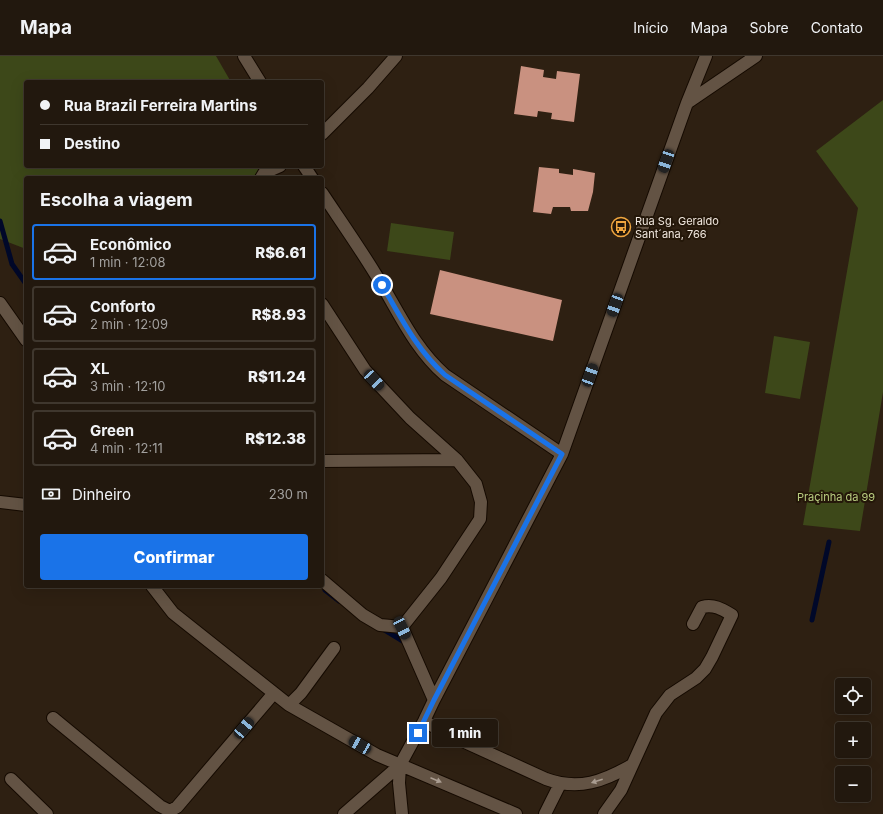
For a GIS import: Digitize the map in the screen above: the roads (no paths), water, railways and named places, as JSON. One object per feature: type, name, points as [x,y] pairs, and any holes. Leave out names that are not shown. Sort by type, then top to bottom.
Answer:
[{"type":"street","points":[[244,56],[259,80]]},
{"type":"street","points":[[324,132],[368,88],[396,56]]},
{"type":"street","points":[[344,814],[400,765],[424,722],[562,454],[687,104],[706,56]]},
{"type":"street","points":[[687,104],[756,56]]},
{"type":"street","points":[[262,176],[264,173],[275,168]]},
{"type":"street","points":[[324,196],[376,274],[421,350],[431,363],[445,375],[562,454]]},
{"type":"street","points":[[0,303],[24,337]]},
{"type":"street","points":[[324,307],[364,370],[410,418],[457,460],[476,484],[482,502],[480,520],[441,578],[402,628]]},
{"type":"street","points":[[324,461],[457,460]]},
{"type":"street","points":[[0,502],[24,505]]},
{"type":"street","points":[[324,582],[363,615],[380,625],[402,628]]},
{"type":"street","points":[[154,588],[173,613],[289,705],[377,755],[499,811],[516,814]]},
{"type":"street","points":[[604,814],[621,790],[656,713],[670,695],[696,678],[705,669],[732,614],[716,606],[708,605],[702,607],[693,624]]},
{"type":"street","points":[[402,628],[434,700]]},
{"type":"street","points":[[289,705],[301,693],[334,648]]},
{"type":"street","points":[[53,718],[160,806],[170,811],[176,807],[274,693]]},
{"type":"street","points":[[424,722],[445,733],[560,784],[588,784],[612,776],[632,765]]},
{"type":"street","points":[[400,765],[399,783],[402,814]]},
{"type":"street","points":[[11,779],[43,812]]},
{"type":"street","points":[[545,814],[560,784]]},
{"type":"waterway","points":[[0,221],[12,264],[24,281]]},
{"type":"waterway","points":[[812,620],[829,542]]},
{"type":"waterway","points":[[325,590],[339,601]]},
{"type":"waterway","points":[[383,629],[406,643]]},
{"type":"place","name":"Rua Sg. Geraldo Sant´ana, 766","points":[[621,227]]},
{"type":"park label","name":"Praçinha da 99","points":[[836,497]]}]
